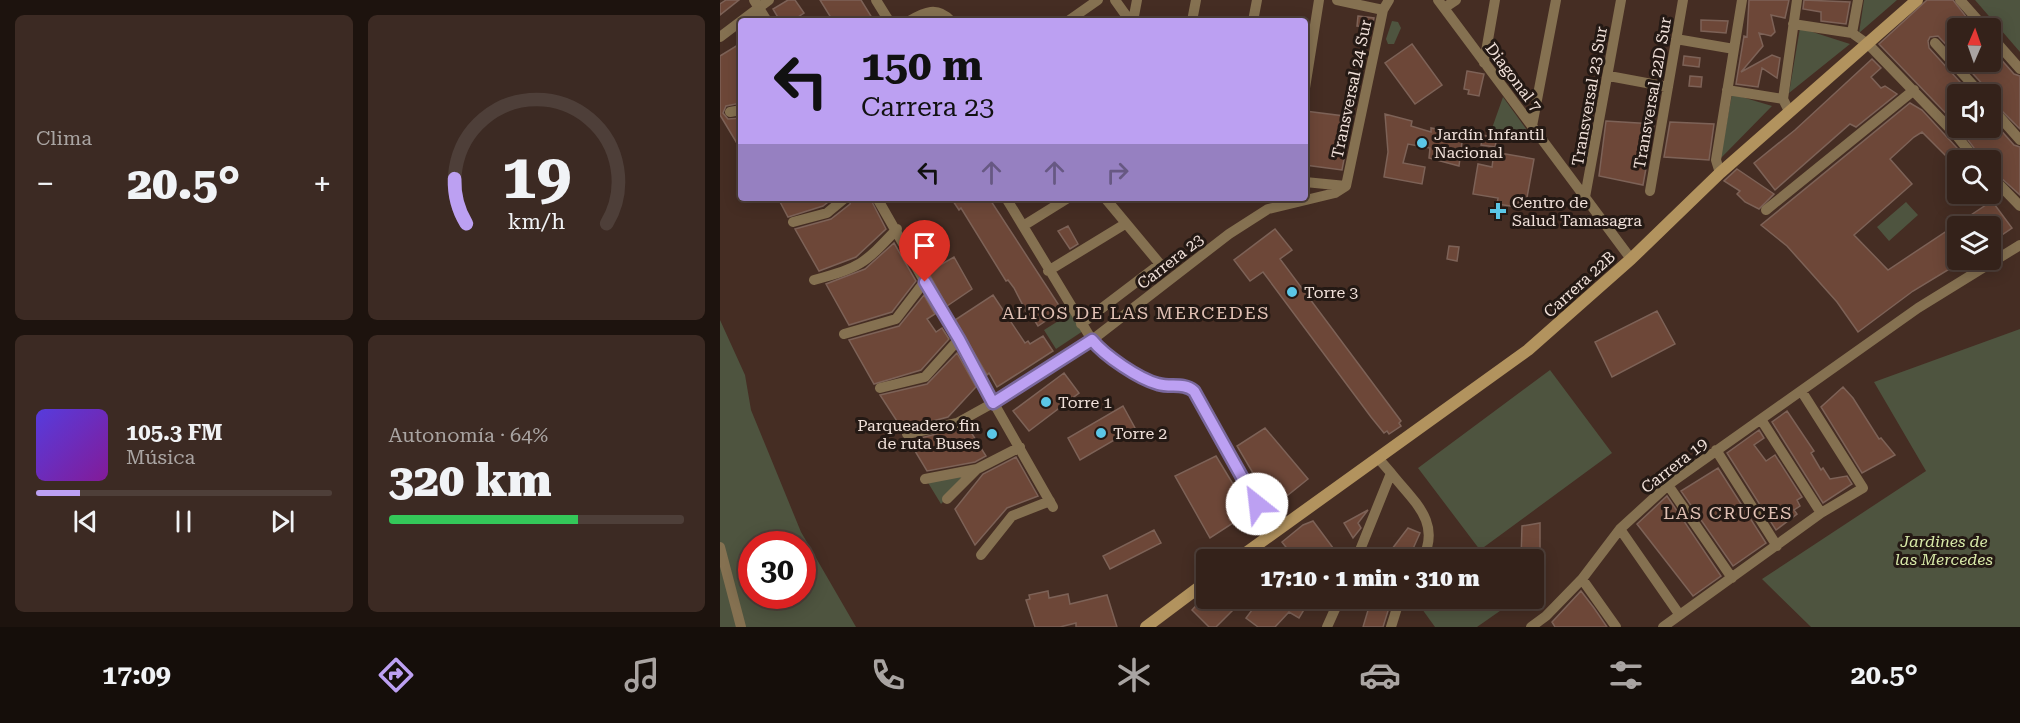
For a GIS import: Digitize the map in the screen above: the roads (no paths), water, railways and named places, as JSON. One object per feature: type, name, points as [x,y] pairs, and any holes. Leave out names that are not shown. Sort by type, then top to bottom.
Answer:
[{"type":"street","points":[[741,18],[756,4],[769,0]]},
{"type":"street","points":[[876,0],[887,18]]},
{"type":"street","points":[[1072,18],[1098,0]]},
{"type":"street","points":[[1115,0],[1129,18]]},
{"type":"street","points":[[1132,18],[1137,0]]},
{"type":"street","points":[[1193,18],[1196,0]]},
{"type":"street","points":[[1254,18],[1257,0]]},
{"type":"street","points":[[1308,69],[1319,0]]},
{"type":"street","points":[[1337,0],[1383,10]]},
{"type":"street","name":"Transversal 24 Sur","points":[[1346,186],[1383,10],[1389,0]]},
{"type":"street","points":[[1441,4],[1456,0]]},
{"type":"street","points":[[1484,63],[1495,0]]},
{"type":"street","points":[[1532,126],[1557,0]]},
{"type":"street","name":"Transversal 23 Sur","points":[[1585,197],[1609,76],[1621,0]]},
{"type":"street","name":"Transversal 22D Sur","points":[[1650,191],[1683,0]]},
{"type":"street","points":[[1720,173],[1716,160],[1742,0]]},
{"type":"street","points":[[1727,90],[1786,105],[1797,0]]},
{"type":"street","points":[[1852,33],[1858,0]]},
{"type":"street","name":"Carrera 22B","points":[[1251,549],[1528,350],[1631,259],[1786,105],[1869,45],[1917,0]]},
{"type":"street","points":[[1960,0],[1976,18]]},
{"type":"street","points":[[756,4],[765,18]]},
{"type":"street","name":"Diagonal 7","points":[[1441,4],[1631,259]]},
{"type":"street","points":[[916,18],[933,11],[944,13],[948,18]]},
{"type":"street","points":[[720,37],[738,20]]},
{"type":"street","points":[[1793,24],[1852,33],[1869,45],[1947,119]]},
{"type":"street","points":[[1676,39],[1734,49]]},
{"type":"street","points":[[1935,42],[1972,84]]},
{"type":"street","points":[[2001,47],[2020,69]]},
{"type":"street","points":[[1609,76],[1668,87]]},
{"type":"street","points":[[1766,210],[1914,90]]},
{"type":"street","points":[[2001,118],[2020,140]]},
{"type":"street","points":[[1308,182],[1346,186]]},
{"type":"street","name":"Carrera 23","points":[[1308,200],[1335,194],[1346,186]]},
{"type":"street","points":[[2001,186],[2020,206]]},
{"type":"street","points":[[794,222],[827,213],[841,201]]},
{"type":"street","points":[[879,201],[897,229],[1051,504],[1012,516],[981,555]]},
{"type":"street","points":[[1008,201],[1048,271],[1100,350],[1147,380],[1160,385],[1189,387],[1194,391],[1257,504]]},
{"type":"street","points":[[1023,226],[1063,201]]},
{"type":"street","points":[[1081,324],[1159,267],[1159,261],[1107,201]]},
{"type":"street","name":"Carrera 23","points":[[907,434],[957,423],[993,403],[1092,340],[1229,234],[1268,209],[1304,201]]},
{"type":"street","points":[[1048,271],[1125,224]]},
{"type":"street","points":[[814,280],[854,269],[866,262],[897,229]]},
{"type":"street","name":"Carrera 19","points":[[1531,627],[1546,616],[1582,579],[1620,529],[1668,485],[1716,450],[1762,421],[1918,308],[2020,244]]},
{"type":"street","points":[[844,334],[896,319],[925,282]]},
{"type":"street","points":[[880,388],[925,377],[959,339]]},
{"type":"street","points":[[1663,627],[1821,513],[1863,488],[1802,392]]},
{"type":"street","points":[[1762,421],[1821,513]]},
{"type":"street","points":[[926,479],[977,469],[1020,447]]},
{"type":"street","points":[[1716,450],[1777,546]]},
{"type":"street","points":[[1378,458],[1428,523],[1431,535],[1426,549]]},
{"type":"street","points":[[947,499],[977,469]]},
{"type":"street","points":[[1360,549],[1391,473]]},
{"type":"street","points":[[1668,485],[1732,578]]},
{"type":"street","points":[[1620,529],[1679,614]]},
{"type":"street","points":[[720,548],[741,627]]},
{"type":"street","points":[[1582,579],[1616,627]]},
{"type":"street","points":[[1146,627],[1196,590]]},
{"type":"street","points":[[1327,627],[1335,609]]},
{"type":"street","points":[[1391,627],[1397,609]]},
{"type":"place","name":"Jardín Infantil Nacional","points":[[1422,143]]},
{"type":"place","name":"Centro de Salud Tamasagra","points":[[1498,211]]},
{"type":"place","name":"Torre 3","points":[[1292,292]]},
{"type":"place","name":"Torre 1","points":[[1046,402]]},
{"type":"place","name":"Torre 2","points":[[1101,433]]},
{"type":"place","name":"Parqueadero fin de ruta Buses","points":[[992,434]]},
{"type":"district","name":"ALTOS DE LAS MERCEDES","points":[[1136,313]]},
{"type":"district","name":"LAS CRUCES","points":[[1728,513]]},
{"type":"park label","name":"Jardines de las Mercedes","points":[[1944,550]]}]
